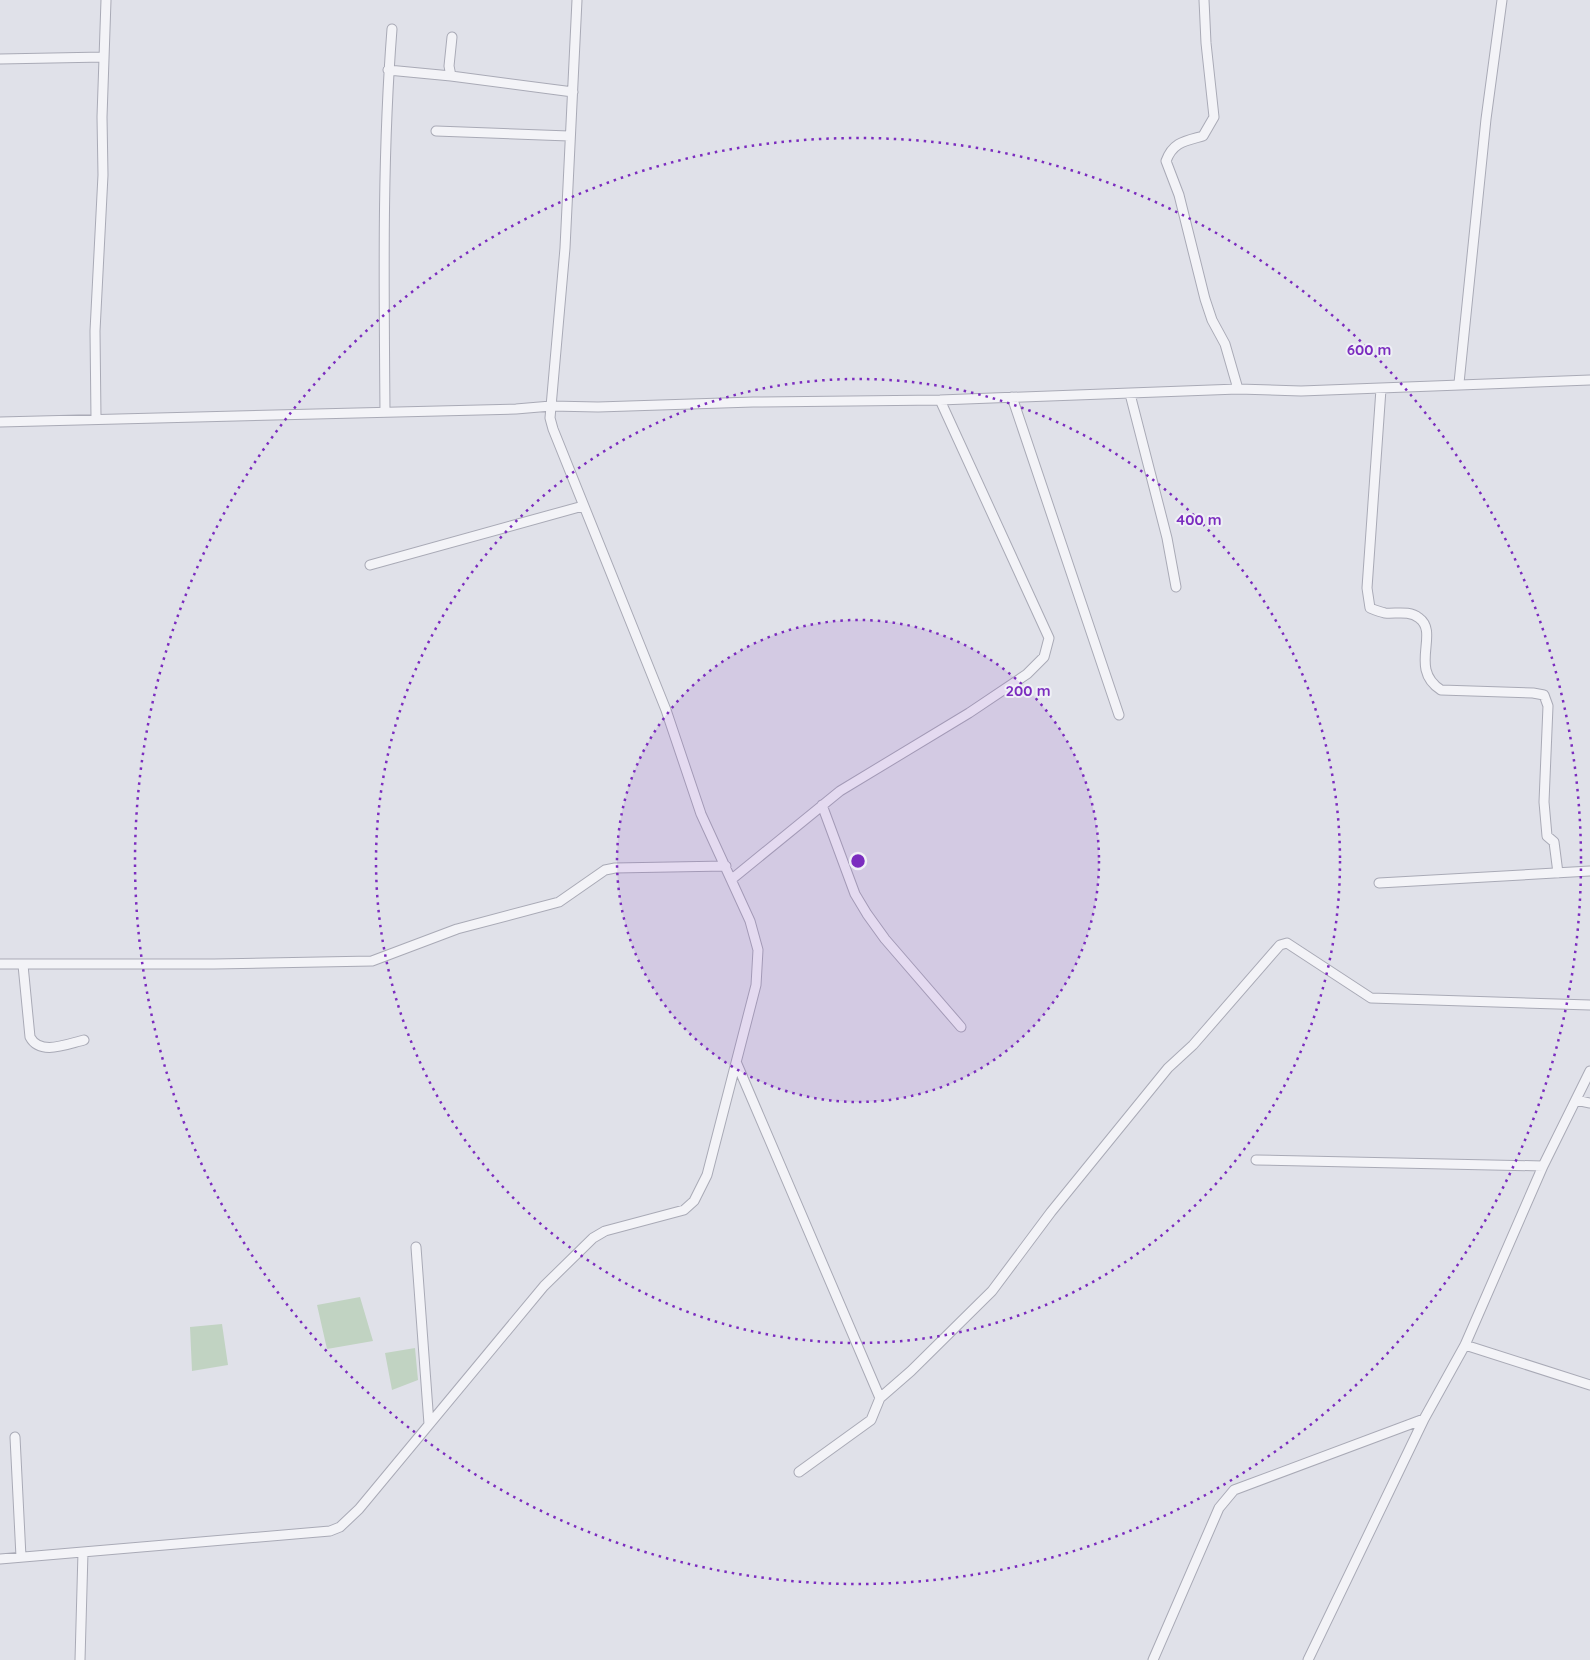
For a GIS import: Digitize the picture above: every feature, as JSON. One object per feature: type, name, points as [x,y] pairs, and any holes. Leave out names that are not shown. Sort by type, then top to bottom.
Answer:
[{"type":"street","points":[[96,418],[95,331],[103,175],[106,0]]},
{"type":"street","points":[[0,1559],[330,1531],[340,1528],[359,1510],[544,1286],[593,1238],[605,1231],[675,1213],[690,1206],[707,1175],[759,967],[758,950],[750,921],[702,814],[666,710],[553,429],[551,406],[565,248],[576,0]]},
{"type":"street","points":[[1204,0],[1206,43],[1214,117],[1203,136],[1179,142],[1170,150],[1166,160],[1179,195],[1205,299],[1212,320],[1225,344],[1238,389]]},
{"type":"street","points":[[1459,384],[1486,119],[1502,0]]},
{"type":"street","points":[[385,412],[384,278],[388,70],[392,29]]},
{"type":"street","points":[[451,76],[452,37]]},
{"type":"street","points":[[0,59],[104,57]]},
{"type":"street","points":[[388,70],[451,76],[572,92]]},
{"type":"street","points":[[436,131],[570,136]]},
{"type":"street","points":[[0,422],[96,418],[516,409],[551,406],[598,407],[753,402],[940,400],[1238,389],[1301,391],[1381,389],[1459,384],[1590,380]]},
{"type":"street","points":[[1381,389],[1367,588],[1370,608],[1382,613],[1407,613],[1419,618],[1427,629],[1425,671],[1430,683],[1441,690],[1533,693],[1544,696],[1548,706],[1544,802],[1547,836],[1554,842],[1558,873]]},
{"type":"street","points":[[1130,394],[1167,538],[1176,587]]},
{"type":"street","points":[[1012,397],[1119,715]]},
{"type":"street","points":[[732,879],[840,791],[969,713],[1027,674],[1044,657],[1049,645],[1049,638],[940,400]]},
{"type":"street","points":[[370,565],[583,506]]},
{"type":"street","points":[[822,805],[855,894],[867,914],[885,940],[961,1027]]},
{"type":"street","points":[[0,964],[372,961],[457,929],[559,902],[605,870],[614,868],[726,866]]},
{"type":"street","points":[[1379,883],[1590,871]]},
{"type":"street","points":[[798,1472],[871,1420],[880,1398],[911,1371],[992,1292],[1051,1212],[1168,1068],[1193,1045],[1280,945],[1287,943],[1371,998],[1590,1005]]},
{"type":"street","points":[[23,965],[27,1013],[33,1043],[39,1047],[52,1047],[84,1040]]},
{"type":"street","points":[[736,1064],[880,1398]]},
{"type":"street","points":[[1308,1660],[1424,1419],[1465,1345],[1543,1166],[1590,1071]]},
{"type":"street","points":[[1576,1100],[1590,1103]]},
{"type":"street","points":[[1256,1160],[1543,1166]]},
{"type":"street","points":[[416,1247],[429,1424]]},
{"type":"street","points":[[1465,1345],[1590,1386]]},
{"type":"street","points":[[1154,1660],[1219,1508],[1234,1490],[1424,1419]]},
{"type":"street","points":[[15,1437],[21,1557]]},
{"type":"street","points":[[80,1660],[83,1552]]},
{"type":"green space","points":[[360,1297],[373,1341],[327,1349],[317,1305]]},
{"type":"green space","points":[[222,1324],[228,1365],[192,1371],[190,1327]]},
{"type":"green space","points":[[415,1348],[418,1380],[392,1390],[385,1353]]}]
